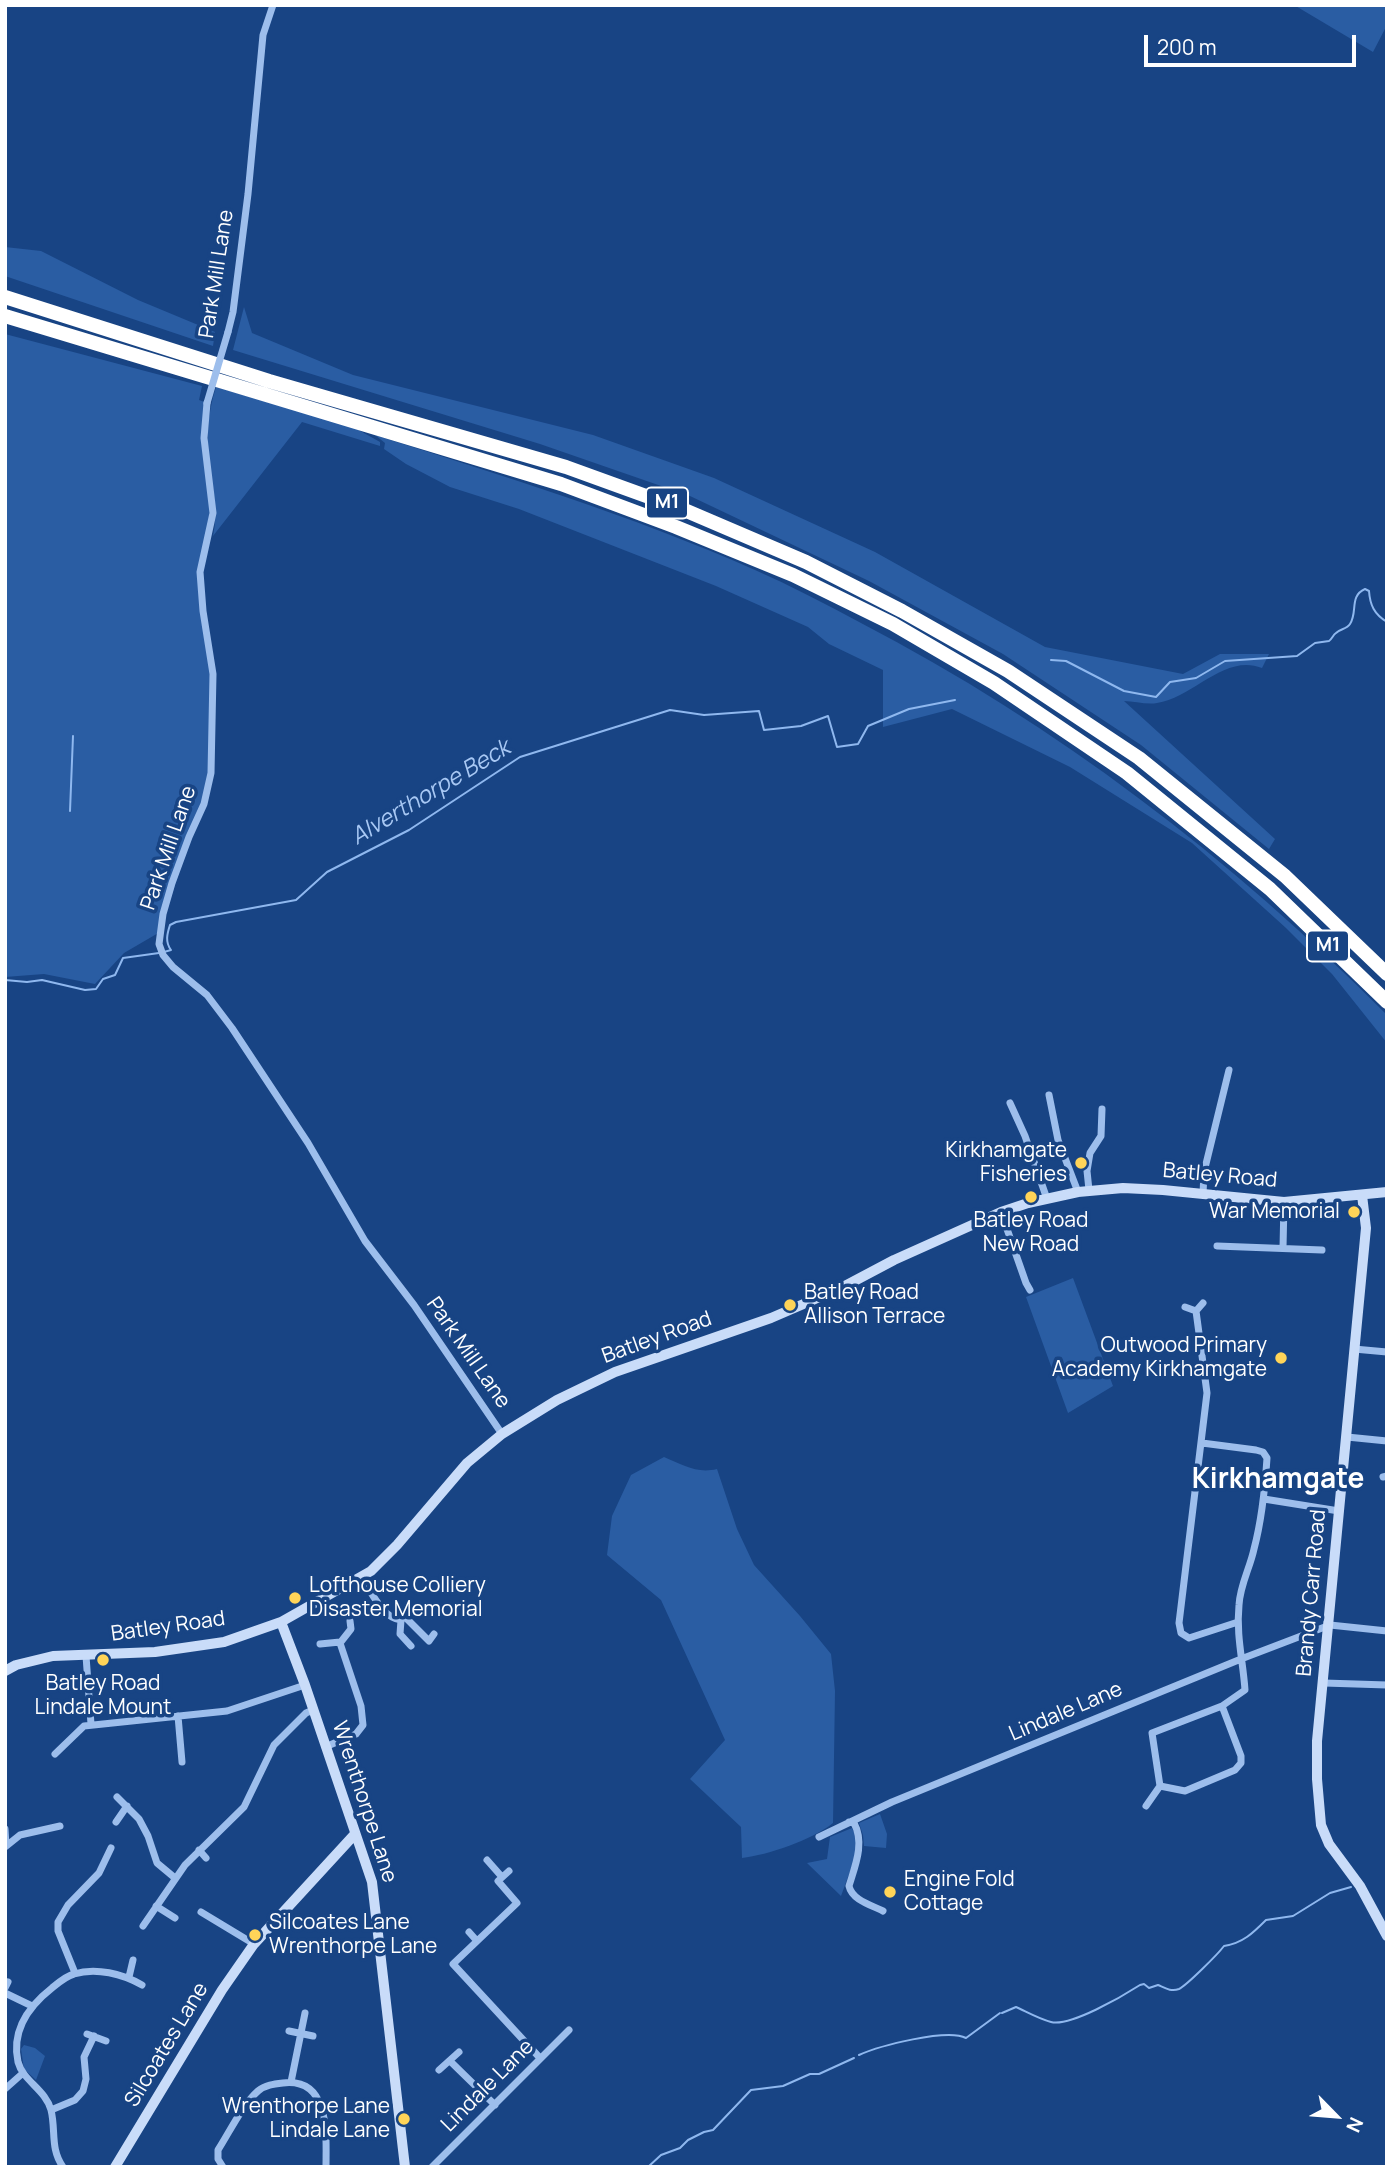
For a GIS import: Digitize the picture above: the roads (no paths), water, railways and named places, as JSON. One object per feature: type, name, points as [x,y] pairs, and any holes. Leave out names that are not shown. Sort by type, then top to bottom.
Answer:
[{"type":"highway","name":"M1","points":[[5,298],[269,381],[566,467],[682,509],[806,562],[902,611],[1008,671],[1139,758],[1261,855],[1387,974]]},
{"type":"highway","name":"M1","points":[[6,316],[561,484],[793,575],[893,624],[994,682],[1127,773],[1270,890],[1387,1002]]},
{"type":"street","name":"Park Mill Lane","points":[[273,5],[263,35],[248,194],[233,312],[204,421],[205,458],[213,513],[201,572],[202,611],[213,674],[211,773],[204,804],[169,893],[159,944],[163,955],[181,975],[207,995],[232,1028],[308,1143],[365,1241],[414,1305],[502,1434]]},
{"type":"street","points":[[1203,1194],[1204,1172],[1229,1070]]},
{"type":"street","points":[[1049,1095],[1058,1140],[1084,1191]]},
{"type":"street","points":[[1010,1103],[1025,1136],[1047,1199]]},
{"type":"street","points":[[1084,1191],[1090,1153],[1101,1136],[1097,1119],[1102,1109]]},
{"type":"street","name":"Batley Road","points":[[5,1671],[16,1665],[53,1656],[155,1652],[211,1644],[281,1622],[362,1578],[397,1545],[467,1463],[502,1434],[557,1400],[615,1372],[771,1318],[1001,1212],[1084,1191],[1123,1188],[1284,1202],[1387,1192]]},
{"type":"street","name":"Brandy Carr Road","points":[[1362,1195],[1366,1228],[1317,1759],[1318,1802],[1321,1825],[1329,1844],[1360,1886],[1387,1936]]},
{"type":"street","points":[[1283,1248],[1284,1202]]},
{"type":"street","points":[[1001,1212],[1030,1290]]},
{"type":"street","points":[[1217,1246],[1322,1250]]},
{"type":"street","points":[[1203,1303],[1196,1311],[1207,1393],[1178,1623],[1181,1633],[1189,1638],[1238,1622]]},
{"type":"street","points":[[1185,1307],[1196,1311]]},
{"type":"street","points":[[1354,1349],[1387,1352]]},
{"type":"street","points":[[1347,1437],[1387,1441]]},
{"type":"street","points":[[1146,1806],[1160,1786],[1152,1733],[1222,1706],[1245,1690],[1238,1644],[1241,1585],[1252,1559],[1264,1499],[1267,1458],[1263,1452],[1202,1443]]},
{"type":"street","points":[[1264,1499],[1339,1511]]},
{"type":"street","points":[[362,1578],[391,1618],[404,1619],[429,1641],[434,1634]]},
{"type":"street","points":[[411,1609],[404,1619],[400,1634],[411,1646]]},
{"type":"street","points":[[320,1644],[340,1642],[351,1629],[349,1621]]},
{"type":"street","name":"Wrenthorpe Lane","points":[[281,1622],[372,1882],[405,2167]]},
{"type":"street","points":[[1330,1625],[1387,1631]]},
{"type":"street","name":"Lindale Lane","points":[[819,1838],[892,1802],[1330,1625]]},
{"type":"street","points":[[325,1746],[356,1734],[363,1725],[360,1706],[340,1642]]},
{"type":"street","points":[[86,1656],[91,1724]]},
{"type":"street","points":[[1324,1683],[1387,1685]]},
{"type":"street","points":[[54,1756],[84,1726],[91,1724],[226,1711],[305,1685]]},
{"type":"street","points":[[1160,1786],[1185,1791],[1235,1770],[1241,1763],[1241,1756],[1222,1706]]},
{"type":"street","points":[[143,1926],[175,1878],[199,1850],[244,1807],[274,1745],[306,1713],[313,1710]]},
{"type":"street","points":[[178,1716],[182,1764]]},
{"type":"street","points":[[117,1797],[143,1825],[157,1863],[175,1878]]},
{"type":"street","points":[[116,1822],[127,1806]]},
{"type":"street","points":[[849,1822],[854,1823],[860,1833],[850,1892],[856,1898],[883,1911]]},
{"type":"street","points":[[6,1847],[20,1836],[60,1826]]},
{"type":"street","points":[[6,1847],[6,1830],[20,1836]]},
{"type":"street","name":"Silcoates Lane","points":[[115,2167],[222,1990],[254,1944],[355,1835]]},
{"type":"street","points":[[75,1973],[58,1931],[58,1922],[96,1871],[108,1850]]},
{"type":"street","points":[[199,1850],[206,1858]]},
{"type":"street","points":[[487,1860],[502,1877]]},
{"type":"street","points":[[509,1871],[498,1881],[517,1903],[453,1964],[540,2058]]},
{"type":"street","points":[[156,1906],[175,1918]]},
{"type":"street","points":[[201,1912],[254,1944]]},
{"type":"street","points":[[469,1932],[477,1941]]},
{"type":"street","points":[[129,1978],[133,1960]]},
{"type":"street","points":[[62,2167],[54,2148],[51,2109],[44,2096],[23,2073],[18,2062],[19,2029],[32,2006],[75,1973],[114,1973],[142,1984]]},
{"type":"street","points":[[6,1987],[32,2006]]},
{"type":"street","points":[[291,2082],[306,2013]]},
{"type":"street","name":"Lindale Lane","points":[[432,2167],[569,2030]]},
{"type":"street","points":[[289,2031],[313,2036]]},
{"type":"street","points":[[51,2109],[75,2101],[83,2091],[86,2079],[84,2057],[91,2035],[106,2042]]},
{"type":"street","points":[[439,2070],[459,2052]]},
{"type":"street","points":[[450,2061],[495,2105]]},
{"type":"street","points":[[5,2089],[23,2073]]},
{"type":"street","points":[[223,2167],[218,2159],[218,2150],[251,2098],[265,2086],[291,2082],[309,2090],[322,2104],[326,2124],[326,2167]]},
{"type":"waterway","points":[[1051,660],[1066,661],[1124,691],[1156,697],[1170,682],[1196,678],[1225,661],[1297,656],[1315,643],[1329,641],[1350,624],[1355,600],[1365,589],[1369,591],[1376,612],[1387,622]]},
{"type":"waterway","name":"Alverthorpe Beck","points":[[164,952],[171,950],[167,938],[170,925],[296,900],[327,872],[409,830],[520,757],[670,710],[704,715],[759,711],[764,730],[801,726],[828,716],[837,747],[858,744],[868,726],[909,709],[955,700]]},
{"type":"waterway","points":[[70,811],[73,736]]},
{"type":"waterway","name":"Alverthorpe Beck","points":[[5,980],[42,980],[85,990],[96,989],[103,979],[115,975],[123,958],[159,953]]},
{"type":"waterway","points":[[1002,2013],[1016,2007],[1047,2021],[1060,2022],[1096,2010],[1140,1985],[1179,1989],[1224,1946],[1242,1940],[1266,1920],[1293,1916],[1330,1893],[1351,1887]]},
{"type":"waterway","points":[[859,2055],[881,2047],[929,2037],[957,2035],[966,2038],[1000,2013]]},
{"type":"waterway","points":[[648,2167],[661,2155],[713,2130],[751,2090],[783,2086],[854,2058]]},
{"type":"place","name":"Kirkhamgate Fisheries","points":[[1081,1163]]},
{"type":"place","name":"Batley Road New Road","points":[[1031,1197]]},
{"type":"place","name":"War Memorial","points":[[1354,1212]]},
{"type":"place","name":"Batley Road Allison Terrace","points":[[790,1305]]},
{"type":"place","name":"Outwood Primary Academy Kirkhamgate","points":[[1281,1358]]},
{"type":"place","name":"Lofthouse Colliery Disaster Memorial","points":[[295,1598]]},
{"type":"place","name":"Batley Road Lindale Mount","points":[[103,1660]]},
{"type":"place","name":"Engine Fold Cottage","points":[[890,1892]]},
{"type":"place","name":"Silcoates Lane Wrenthorpe Lane","points":[[255,1935]]},
{"type":"place","name":"Wrenthorpe Lane Lindale Lane","points":[[404,2119]]},
{"type":"district","name":"Kirkhamgate","points":[[1278,1480]]}]
